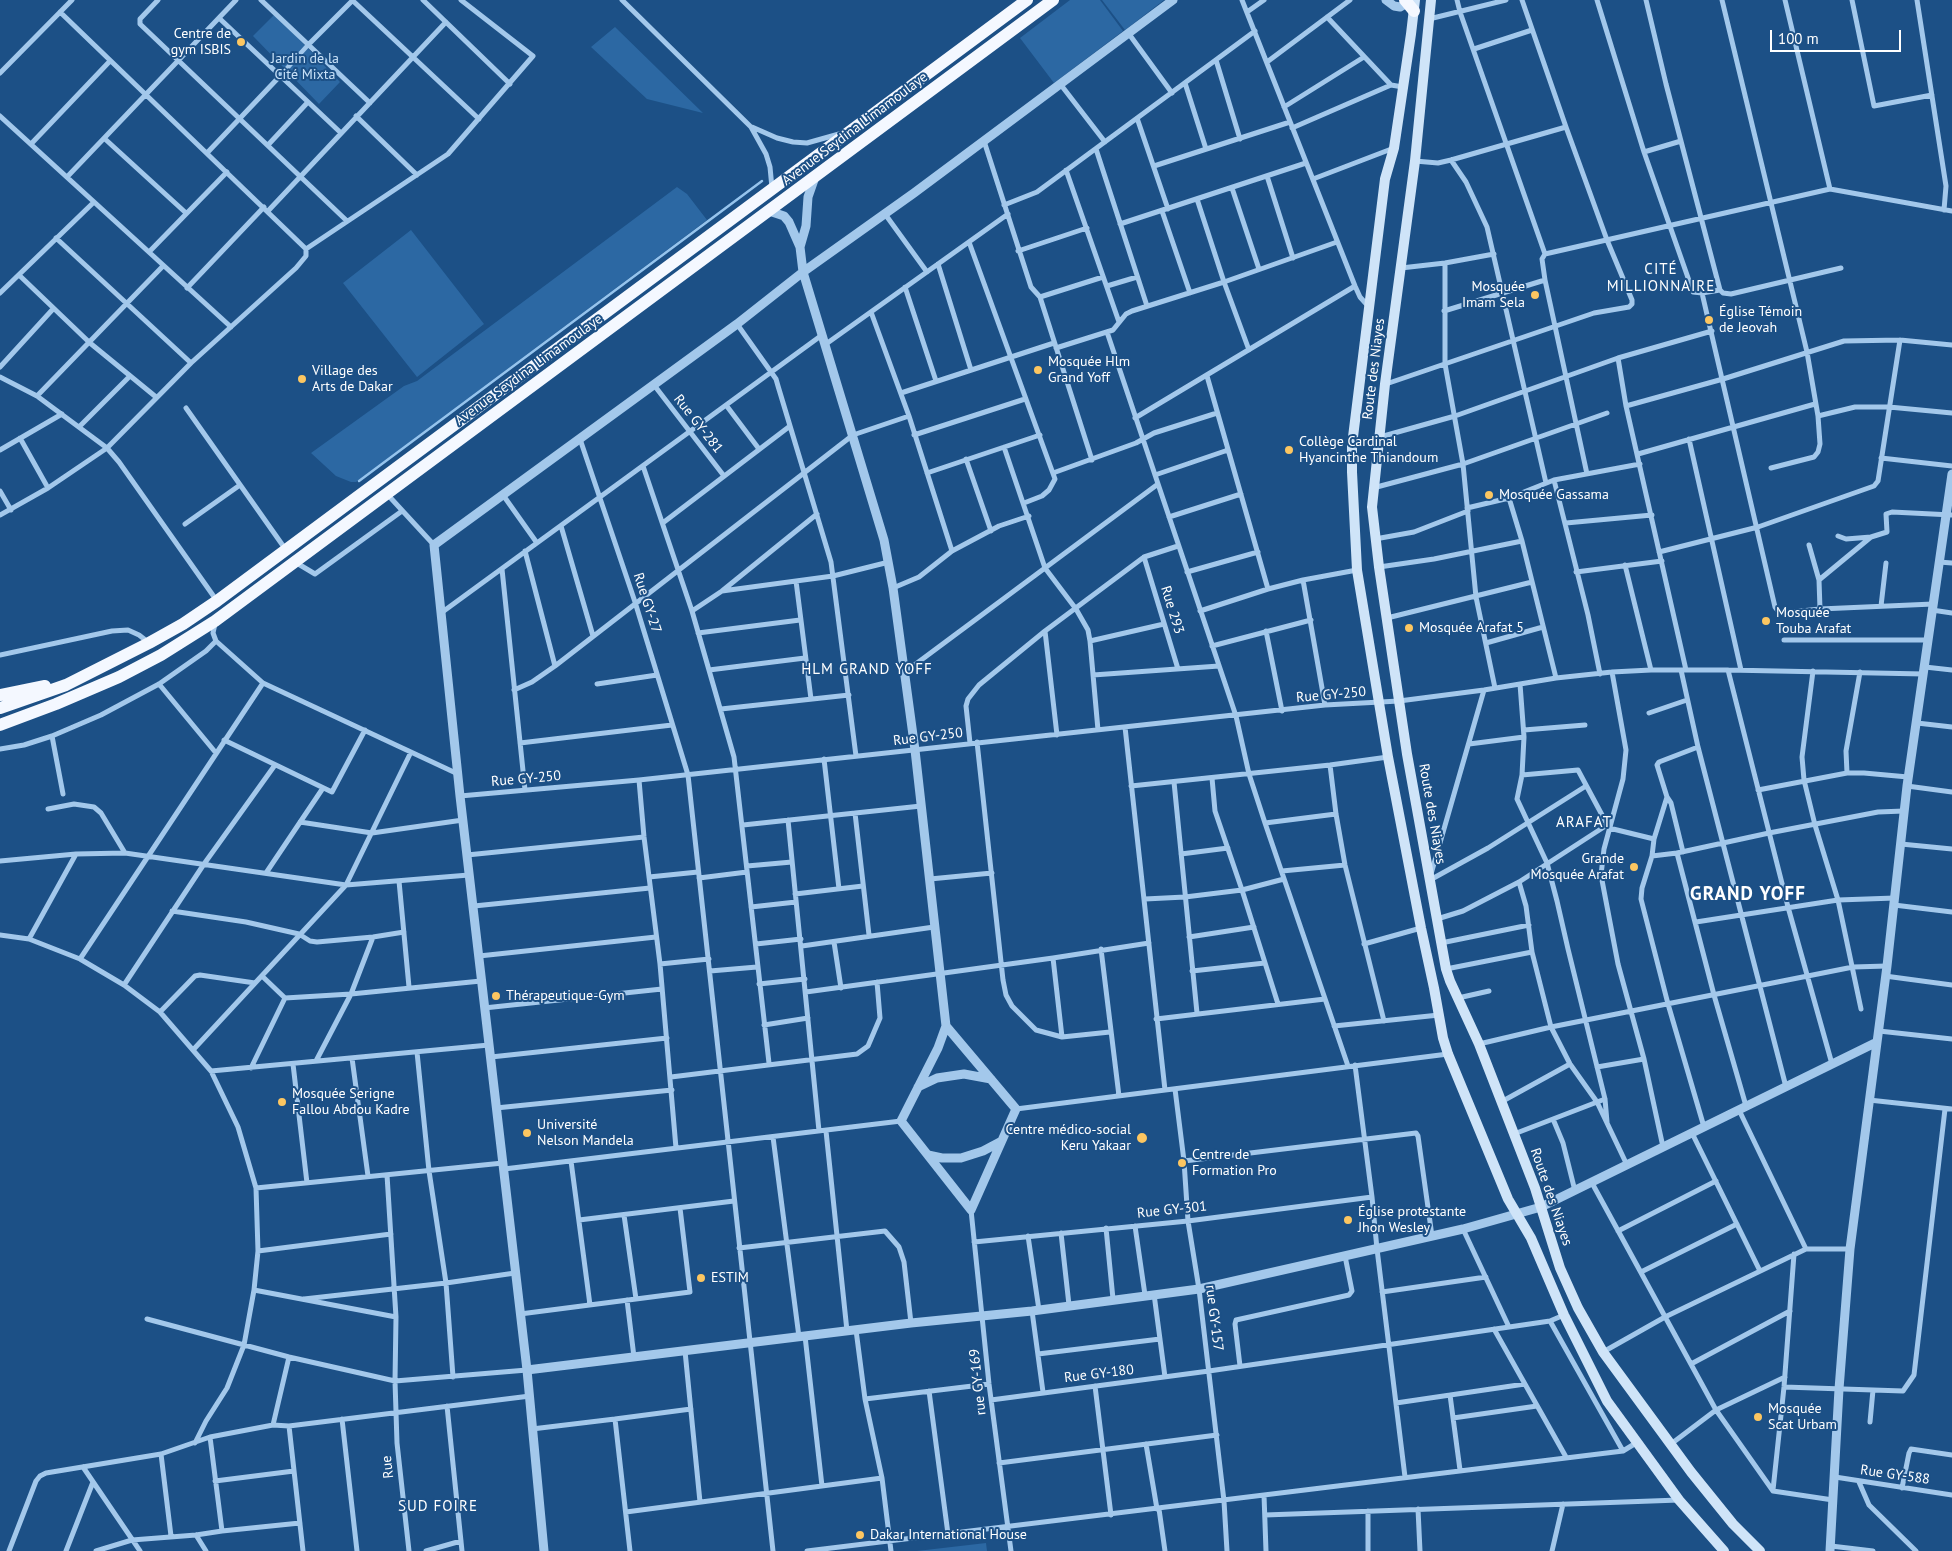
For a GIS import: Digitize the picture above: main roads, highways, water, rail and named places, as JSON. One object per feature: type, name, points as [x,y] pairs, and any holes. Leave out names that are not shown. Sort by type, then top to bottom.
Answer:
[{"type":"highway","name":"Avenue Seydina Limamoulaye","points":[[0,708],[66,685],[149,643],[183,624],[217,601],[1027,0]]},
{"type":"highway","name":"Avenue Seydina Limamoulaye","points":[[0,724],[73,698],[119,677],[161,655],[215,621],[1053,0]]},
{"type":"highway","points":[[0,695],[44,686],[104,666]]},
{"type":"main road","name":"Route des Niayes","points":[[1431,0],[1415,161],[1385,384],[1372,507],[1378,567],[1399,701],[1446,969],[1514,1134],[1560,1268],[1578,1308],[1603,1352],[1708,1495],[1760,1551]]},
{"type":"main road","name":"Route des Niayes","points":[[1410,4],[1403,87],[1394,148],[1385,179],[1352,445],[1357,570],[1388,756],[1443,1038],[1504,1190],[1531,1238],[1564,1315],[1607,1401],[1679,1500],[1724,1551]]},
{"type":"waterway","points":[[359,481],[762,181]]},
{"type":"place","name":"Centre de gym ISBIS","points":[[241,42]]},
{"type":"place","name":"Mosquée Imam Sela","points":[[1535,295]]},
{"type":"place","name":"Église Témoin de Jeovah","points":[[1709,320]]},
{"type":"place","name":"Mosquée Hlm Grand Yoff","points":[[1038,370]]},
{"type":"place","name":"Village des Arts de Dakar","points":[[302,379]]},
{"type":"place","name":"Collège Cardinal Hyancinthe Thiandoum","points":[[1289,450]]},
{"type":"place","name":"Mosquée Gassama","points":[[1489,495]]},
{"type":"place","name":"Mosquée Touba Arafat","points":[[1766,621]]},
{"type":"place","name":"Mosquée Arafat 5","points":[[1409,628]]},
{"type":"place","name":"Grande Mosquée Arafat","points":[[1634,867]]},
{"type":"place","name":"Thérapeutique-Gym","points":[[496,996]]},
{"type":"place","name":"Mosquée Serigne Fallou Abdou Kadre","points":[[282,1102]]},
{"type":"place","name":"Université Nelson Mandela","points":[[527,1133]]},
{"type":"place","name":"Centre médico-social Keru Yakaar","points":[[1142,1138]]},
{"type":"place","name":"Centre de Formation Pro","points":[[1182,1163]]},
{"type":"place","name":"Église protestante Jhon Wesley","points":[[1348,1220]]},
{"type":"place","name":"ESTIM","points":[[701,1278]]},
{"type":"place","name":"Mosquée Scat Urbam","points":[[1758,1417]]},
{"type":"place","name":"Dakar International House","points":[[860,1535]]},
{"type":"district","name":"CITÉ MILLIONNAIRE","points":[[1661,278]]},
{"type":"district","name":"HLM GRAND YOFF","points":[[867,670]]},
{"type":"district","name":"ARAFAT","points":[[1584,823]]},
{"type":"district","name":"GRAND YOFF","points":[[1748,895]]},
{"type":"district","name":"SUD FOIRE","points":[[438,1507]]},
{"type":"park label","name":"Jardin de la Cité Mixta","points":[[305,68]]}]
